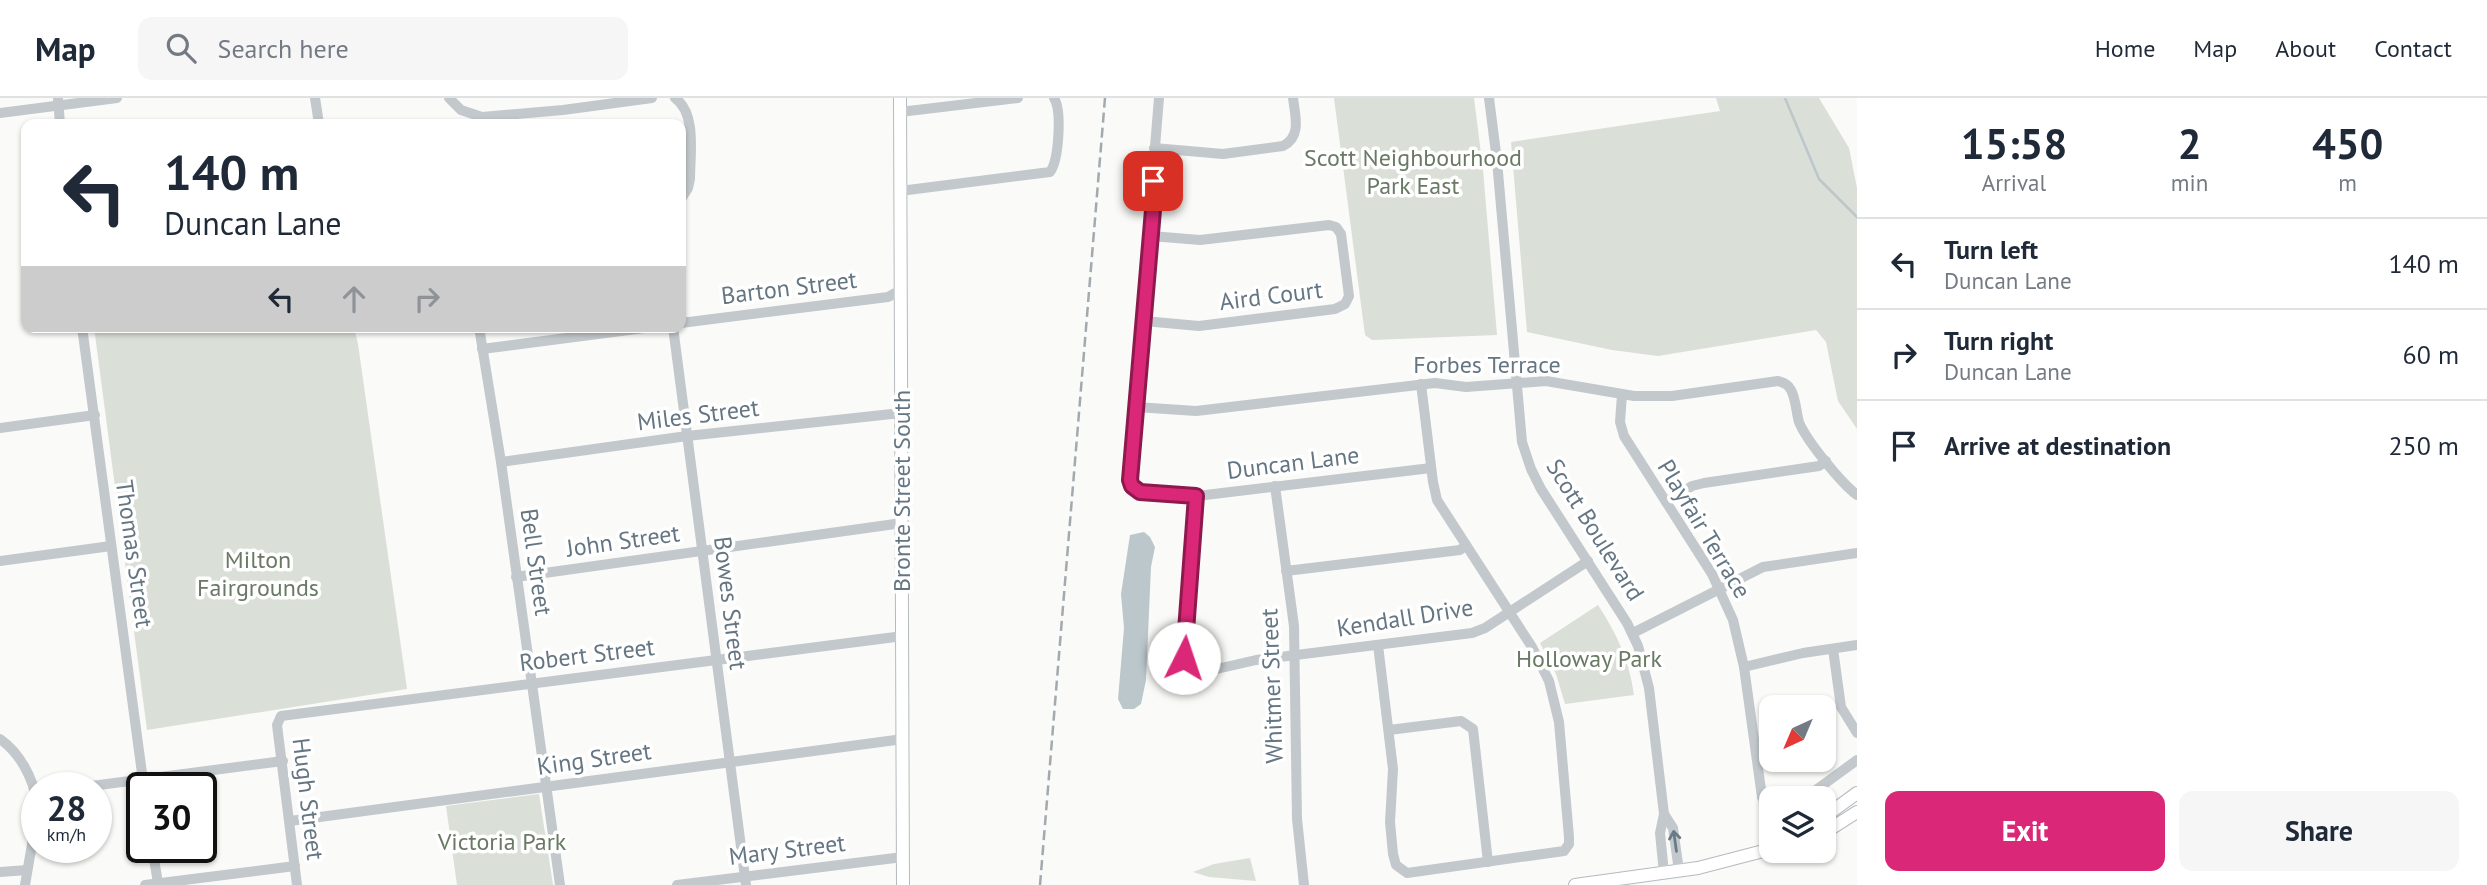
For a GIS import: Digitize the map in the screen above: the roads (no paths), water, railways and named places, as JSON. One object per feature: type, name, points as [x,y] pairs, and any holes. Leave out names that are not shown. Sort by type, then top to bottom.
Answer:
[{"type":"main road","name":"Bronte Street South","points":[[900,98],[903,885]]},
{"type":"main road","points":[[1836,808],[1857,793]]},
{"type":"main road","points":[[1836,825],[1857,813]]},
{"type":"main road","points":[[1575,885],[1719,864],[1759,852]]},
{"type":"street","points":[[0,113],[58,102],[117,98]]},
{"type":"street","points":[[315,98],[318,119]]},
{"type":"street","points":[[449,98],[461,110],[482,117],[652,98]]},
{"type":"street","points":[[675,98],[687,111],[690,179],[686,191]]},
{"type":"street","points":[[900,113],[1018,98]]},
{"type":"street","points":[[900,191],[1050,172],[1055,164],[1059,111],[1054,98]]},
{"type":"street","name":"Duncan Lane","points":[[1158,98],[1151,236],[1132,486],[1144,493],[1196,496],[1431,468]]},
{"type":"street","points":[[1154,148],[1223,154],[1283,146],[1291,141],[1296,131],[1293,98]]},
{"type":"street","name":"Scott Boulevard","points":[[1489,98],[1521,434],[1531,469],[1541,489],[1633,633],[1647,674],[1664,814],[1660,833],[1664,873]]},
{"type":"street","name":"Aird Court","points":[[1144,321],[1199,326],[1335,309],[1342,307],[1349,296],[1341,234],[1336,227],[1329,225],[1200,240],[1151,236]]},
{"type":"street","name":"Barton Street","points":[[686,322],[888,297],[901,290]]},
{"type":"street","name":"Thomas Street","points":[[83,333],[142,772]]},
{"type":"street","name":"Bell Street","points":[[480,333],[501,462],[561,885]]},
{"type":"street","points":[[482,349],[606,333]]},
{"type":"street","name":"Bowes Street","points":[[674,333],[745,881]]},
{"type":"street","name":"Forbes Terrace","points":[[1136,407],[1196,411],[1435,383],[1466,387],[1546,381],[1622,395],[1672,396],[1782,382],[1792,391],[1801,426],[1826,461],[1857,495]]},
{"type":"street","points":[[1378,645],[1393,775],[1390,826],[1394,861],[1398,869],[1407,873],[1564,851],[1569,844],[1556,704],[1544,669],[1437,499],[1421,384]]},
{"type":"street","name":"Playfair Terrace","points":[[1622,395],[1620,422],[1624,436],[1720,588],[1733,620],[1744,667],[1760,786]]},
{"type":"street","name":"Miles Street","points":[[501,462],[687,436],[901,413]]},
{"type":"street","points":[[0,428],[95,415]]},
{"type":"street","points":[[1665,502],[1692,486],[1819,466],[1826,461]]},
{"type":"street","name":"Whitmer Street","points":[[1275,486],[1294,626],[1297,807],[1304,885]]},
{"type":"street","name":"Kendall Drive","points":[[1196,496],[1184,653],[1185,662],[1195,671],[1256,660],[1472,633],[1510,612],[1588,561]]},
{"type":"street","name":"John Street","points":[[516,577],[902,523]]},
{"type":"street","points":[[1286,571],[1460,550],[1466,545]]},
{"type":"street","points":[[0,561],[111,546]]},
{"type":"street","points":[[1633,633],[1763,567],[1857,553]]},
{"type":"street","name":"Robert Street","points":[[278,719],[281,716],[903,636]]},
{"type":"street","points":[[1744,667],[1803,653],[1857,645]]},
{"type":"street","points":[[1833,649],[1841,708],[1857,733]]},
{"type":"street","name":"Hugh Street","points":[[278,719],[298,885]]},
{"type":"street","points":[[1389,730],[1461,721],[1473,729],[1488,862]]},
{"type":"street","points":[[0,739],[19,757],[26,772]]},
{"type":"street","name":"King Street","points":[[290,821],[903,739]]},
{"type":"street","points":[[1823,786],[1857,760]]},
{"type":"street","points":[[217,772],[283,761]]},
{"type":"street","name":"Scott Boulevard","points":[[1664,814],[1673,828],[1679,871]]},
{"type":"street","name":"Mary Street","points":[[677,885],[745,881],[903,857]]},
{"type":"street","points":[[25,885],[28,863]]},
{"type":"street","points":[[155,863],[158,883]]},
{"type":"street","points":[[145,885],[295,866]]},
{"type":"street","points":[[0,872],[27,870]]},
{"type":"waterway","points":[[1785,98],[1819,179],[1857,217]]},
{"type":"railway","points":[[1040,885],[1105,98]]},
{"type":"park label","name":"Scott Neighbourhood Park East","points":[[1413,172]]},
{"type":"park label","name":"Milton Fairgrounds","points":[[258,574]]},
{"type":"park label","name":"Holloway Park","points":[[1589,659]]},
{"type":"park label","name":"Victoria Park","points":[[502,842]]}]
